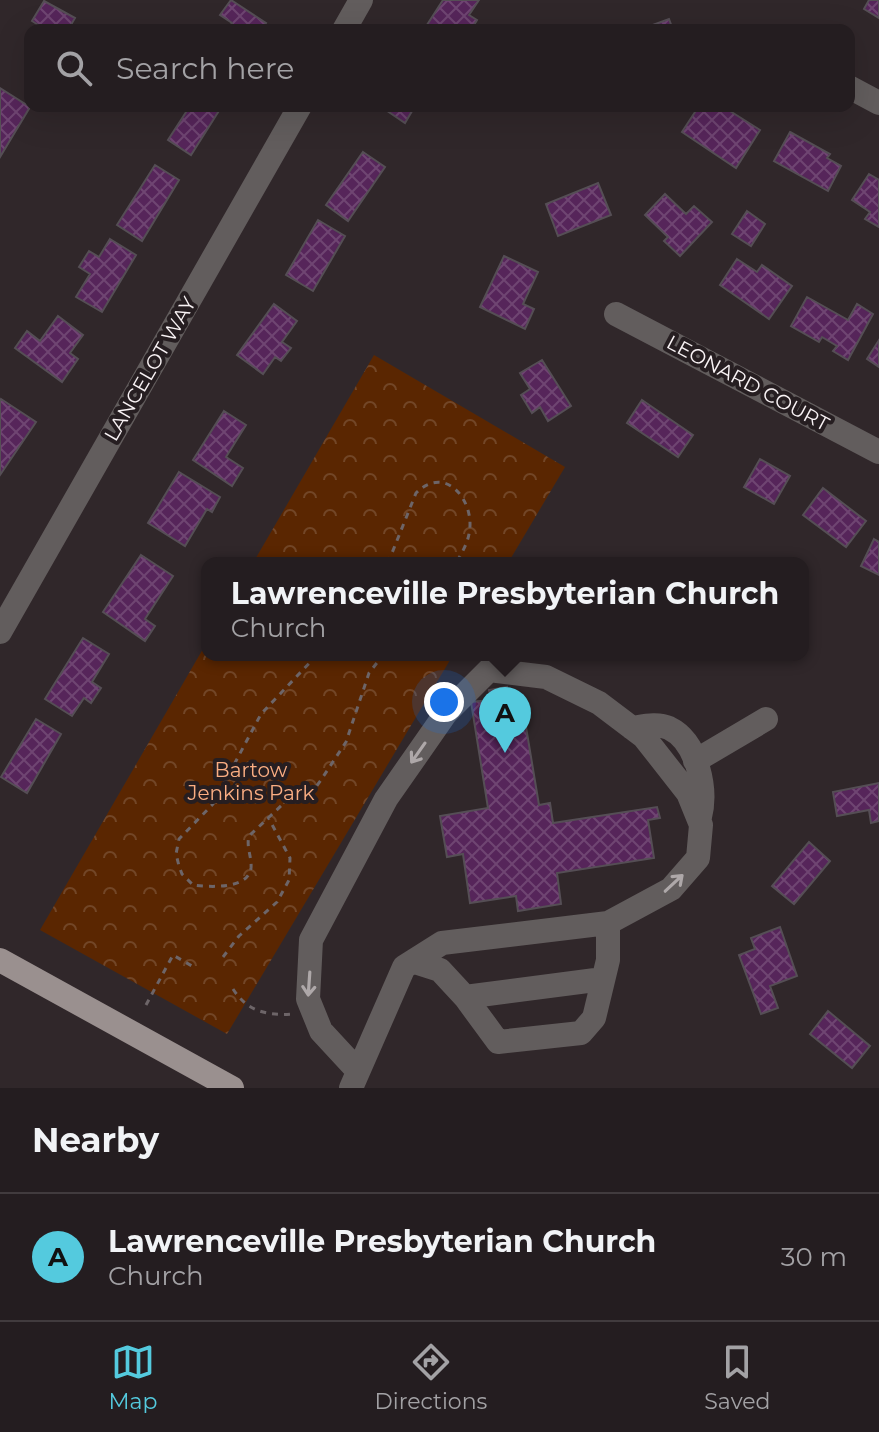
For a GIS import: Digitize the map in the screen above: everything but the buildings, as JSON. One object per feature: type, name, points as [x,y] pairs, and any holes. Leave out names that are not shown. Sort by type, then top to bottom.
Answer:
[{"type":"main road","points":[[0,960],[232,1088]]},
{"type":"street","points":[[347,24],[361,0]]},
{"type":"street","points":[[855,90],[879,103]]},
{"type":"street","name":"LANCELOT WAY","points":[[0,632],[297,112]]},
{"type":"street","name":"LEONARD COURT","points":[[616,314],[879,452]]},
{"type":"street","points":[[489,670],[546,677],[599,703],[644,737],[688,793],[701,825],[698,858],[671,889],[608,923],[442,943],[404,967],[354,1080],[321,1031],[308,999],[311,940],[386,799],[446,713],[489,670]]},
{"type":"street","points":[[695,761],[766,719]]},
{"type":"street","points":[[632,728],[653,725],[669,728],[681,737],[703,783],[704,802],[699,820]]},
{"type":"street","points":[[415,962],[440,970],[465,997],[498,1042],[581,1033],[594,1018],[608,960],[608,923]]},
{"type":"street","points":[[465,997],[603,979]]},
{"type":"path","points":[[390,557],[416,493],[425,484],[440,481],[453,486],[463,497],[469,514],[470,532],[459,557]]},
{"type":"path","points":[[311,661],[261,714],[213,804],[179,839],[176,854],[187,881],[193,885],[203,887],[235,883],[246,878],[251,868],[249,836],[283,804],[313,791],[346,742],[369,673],[378,661]]},
{"type":"path","points":[[223,957],[239,936],[277,902],[289,880],[290,858],[268,817]]},
{"type":"path","points":[[146,1005],[173,955],[192,966]]},
{"type":"path","points":[[233,989],[241,1002],[253,1010],[290,1014],[312,1010]]},
{"type":"green space","points":[[374,355],[565,467],[512,557],[256,557]]},
{"type":"green space","name":"Bartow Jenkins Park","points":[[201,652],[201,661],[449,661],[227,1034],[40,930]]},
{"type":"place","name":"Lawrenceville Presbyterian Church","points":[[505,753]]}]
